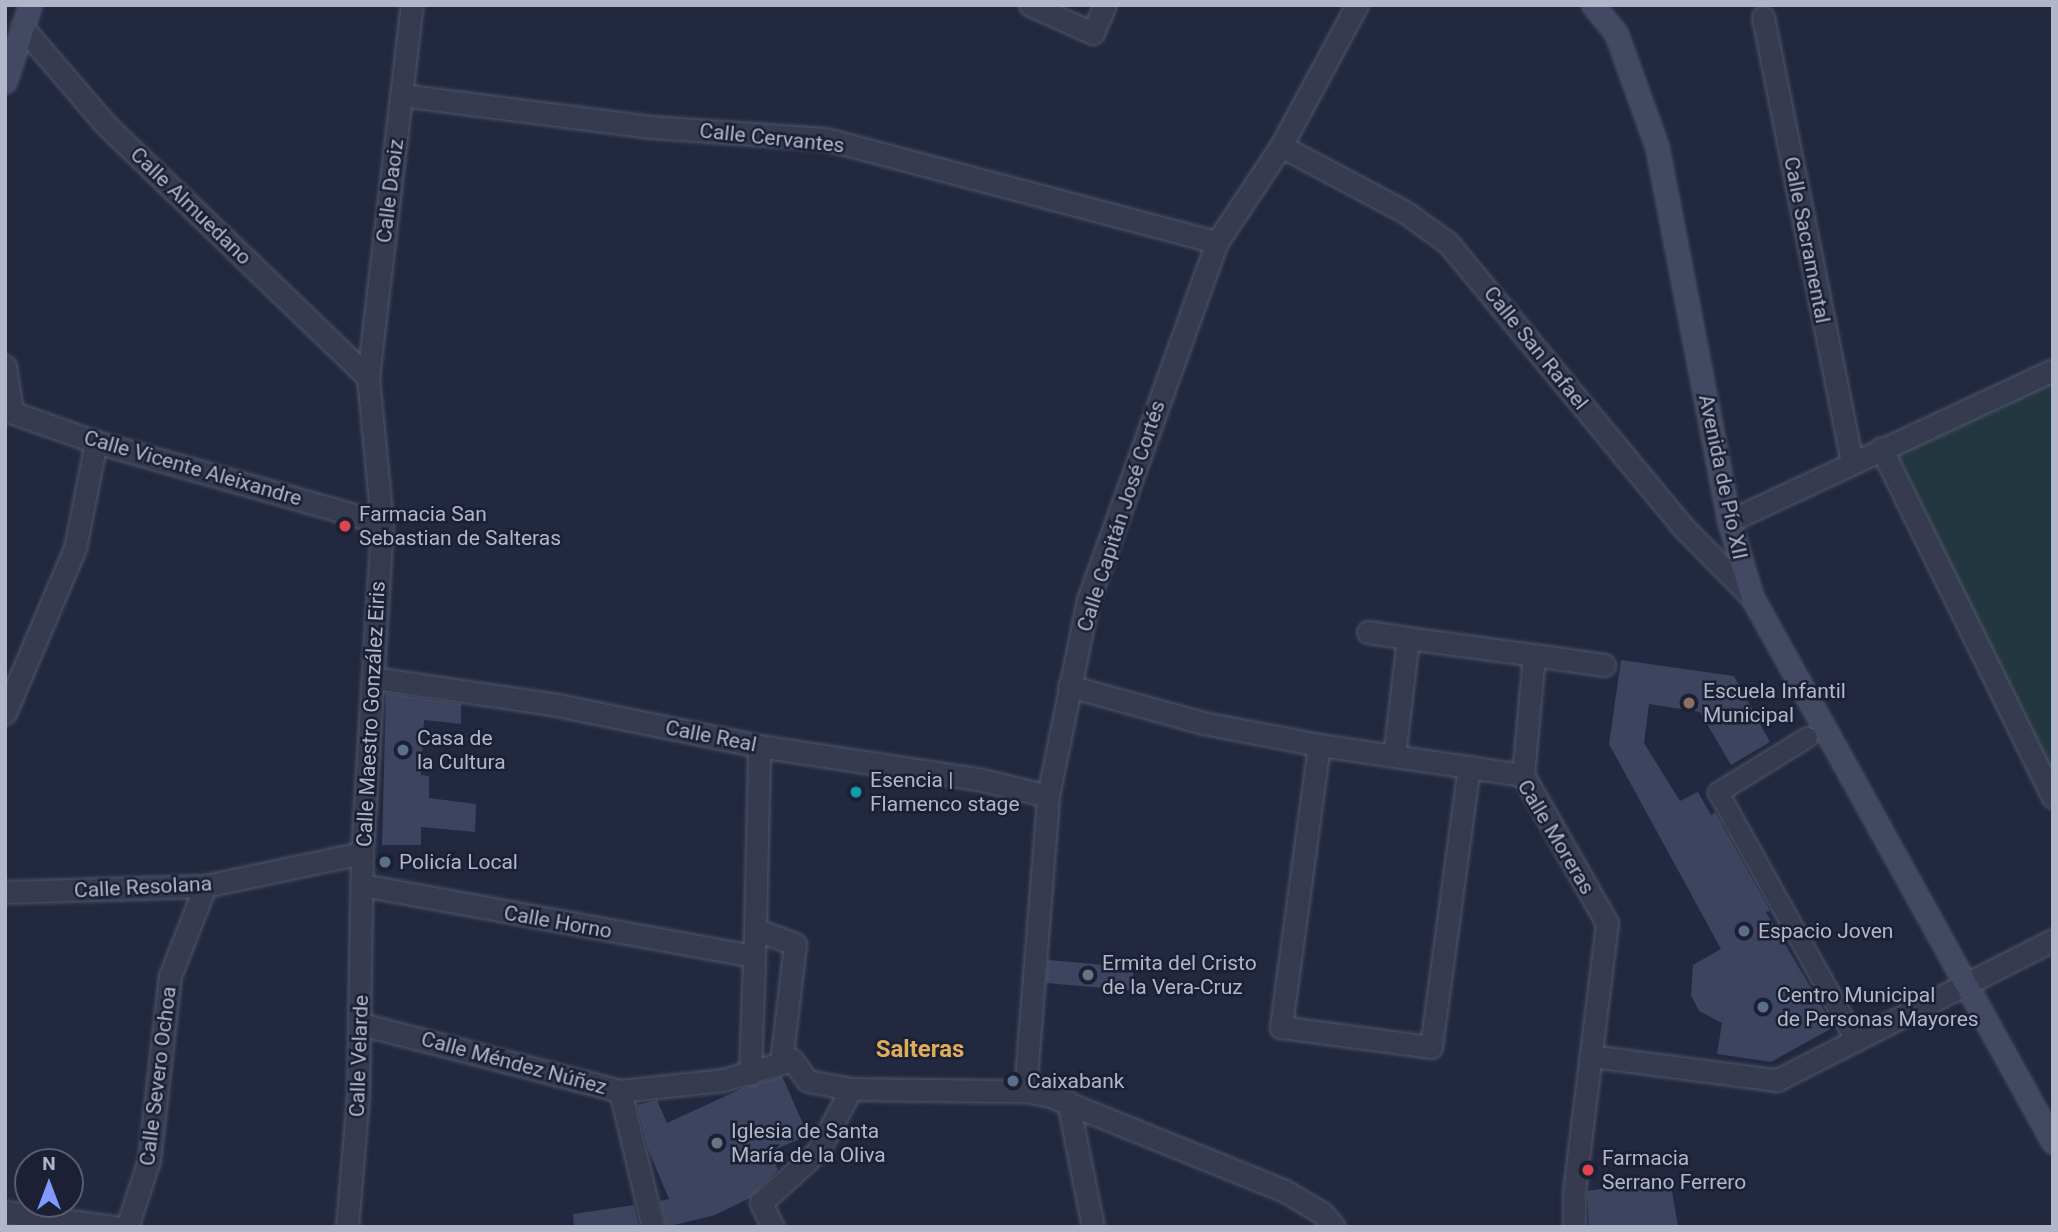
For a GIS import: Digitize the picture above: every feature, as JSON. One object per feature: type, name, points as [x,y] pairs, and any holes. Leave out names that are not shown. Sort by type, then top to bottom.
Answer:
[{"type":"main road","points":[[7,66],[30,5]]},
{"type":"main road","name":"Avenida de Pío XII","points":[[1593,5],[1616,33],[1657,147],[1729,521],[1752,597],[1964,986],[2053,1142]]},
{"type":"street","name":"Calle Daoiz","points":[[368,377],[412,5]]},
{"type":"street","points":[[1030,5],[1093,33],[1105,5]]},
{"type":"street","name":"Calle Capitán José Cortés","points":[[1025,1091],[1048,796],[1088,600],[1217,242],[1282,146],[1357,5]]},
{"type":"street","name":"Calle Sacramental","points":[[1763,17],[1852,462]]},
{"type":"street","name":"Calle Almuedano","points":[[22,27],[106,125],[368,377]]},
{"type":"street","name":"Calle Cervantes","points":[[401,96],[651,127],[826,139],[1217,242]]},
{"type":"street","name":"Calle San Rafael","points":[[1282,146],[1405,212],[1448,243],[1683,527],[1752,597]]},
{"type":"street","points":[[5,366],[9,411]]},
{"type":"street","points":[[1729,521],[2053,370]]},
{"type":"street","name":"Calle Maestro González Eiris","points":[[362,885],[382,523],[368,377]]},
{"type":"street","name":"Calle Vicente Aleixandre","points":[[9,411],[96,442],[382,523]]},
{"type":"street","points":[[5,713],[75,548],[96,442]]},
{"type":"street","points":[[1881,448],[2053,797]]},
{"type":"street","points":[[1368,632],[1604,666]]},
{"type":"street","points":[[1394,756],[1408,638]]},
{"type":"street","points":[[1523,775],[1534,655]]},
{"type":"street","name":"Calle Real","points":[[373,678],[557,705],[759,746],[978,779],[1048,796]]},
{"type":"street","name":"Calle Moreras","points":[[1069,687],[1203,723],[1319,745],[1523,775],[1607,923],[1574,1193],[1574,1227]]},
{"type":"street","points":[[1807,737],[1718,792],[1856,1041]]},
{"type":"street","points":[[1319,745],[1282,1027],[1431,1047],[1469,767]]},
{"type":"street","points":[[750,1074],[759,746]]},
{"type":"street","name":"Calle Resolana","points":[[5,892],[205,886],[362,853]]},
{"type":"street","name":"Calle Horno","points":[[362,885],[754,956]]},
{"type":"street","name":"Calle Velarde","points":[[347,1227],[361,1024],[362,885]]},
{"type":"street","name":"Calle Severo Ochoa","points":[[127,1227],[149,1160],[170,976],[205,886]]},
{"type":"street","points":[[755,929],[795,944],[781,1063],[792,1060],[808,1081],[850,1089],[1025,1091],[1068,1102],[1285,1191],[1322,1213],[1334,1227]]},
{"type":"street","points":[[1591,1056],[1777,1080],[2053,940]]},
{"type":"street","name":"Calle Méndez Núñez","points":[[361,1024],[620,1091],[750,1074],[781,1063]]},
{"type":"street","points":[[773,1227],[761,1203],[818,1151],[850,1089]]},
{"type":"street","points":[[620,1091],[653,1227]]},
{"type":"street","points":[[1068,1102],[1093,1227]]},
{"type":"street","points":[[5,1212],[115,1227]]},
{"type":"shaded area","points":[[2053,370],[2053,797],[1881,448]]},
{"type":"building","points":[[1621,660],[1734,676],[1770,742],[1731,765],[1700,712],[1649,704],[1644,743],[1680,801],[1698,792],[1711,815],[1715,812],[1770,911],[1766,912],[1834,1027],[1771,1062],[1717,1054],[1722,1023],[1699,1011],[1691,995],[1693,965],[1721,949],[1609,744]]},
{"type":"building","name":"Casa de la Cultura","points":[[386,693],[461,704],[461,724],[424,720],[421,775],[429,776],[429,798],[476,804],[475,832],[421,827],[421,845],[382,845]]},
{"type":"building","name":"Ermita del Cristo de la Vera-Cruz","points":[[1048,960],[1134,967],[1132,990],[1046,983]]},
{"type":"building","name":"Iglesia de Santa María de la Oliva","points":[[782,1076],[808,1135],[770,1152],[778,1170],[750,1198],[715,1215],[666,1227],[660,1201],[669,1199],[648,1149],[637,1105],[657,1100],[667,1123],[743,1088]]},
{"type":"building","points":[[1670,1179],[1678,1227],[1589,1227],[1587,1191]]},
{"type":"building","points":[[634,1205],[639,1227],[574,1227],[573,1214]]},
{"type":"place","name":"Farmacia San Sebastian de Salteras","points":[[345,526]]},
{"type":"place","name":"Escuela Infantil Municipal","points":[[1689,703]]},
{"type":"place","name":"Casa de la Cultura","points":[[403,750]]},
{"type":"place","name":"Esencia | Flamenco stage","points":[[856,792]]},
{"type":"place","name":"Policía Local","points":[[385,862]]},
{"type":"place","name":"Espacio Joven","points":[[1744,931]]},
{"type":"place","name":"Ermita del Cristo de la Vera-Cruz","points":[[1088,975]]},
{"type":"place","name":"Centro Municipal de Personas Mayores","points":[[1763,1007]]},
{"type":"place","name":"Caixabank","points":[[1013,1081]]},
{"type":"place","name":"Iglesia de Santa María de la Oliva","points":[[717,1143]]},
{"type":"place","name":"Farmacia Serrano Ferrero","points":[[1588,1170]]},
{"type":"district","name":"Salteras","points":[[920,1050]]}]
